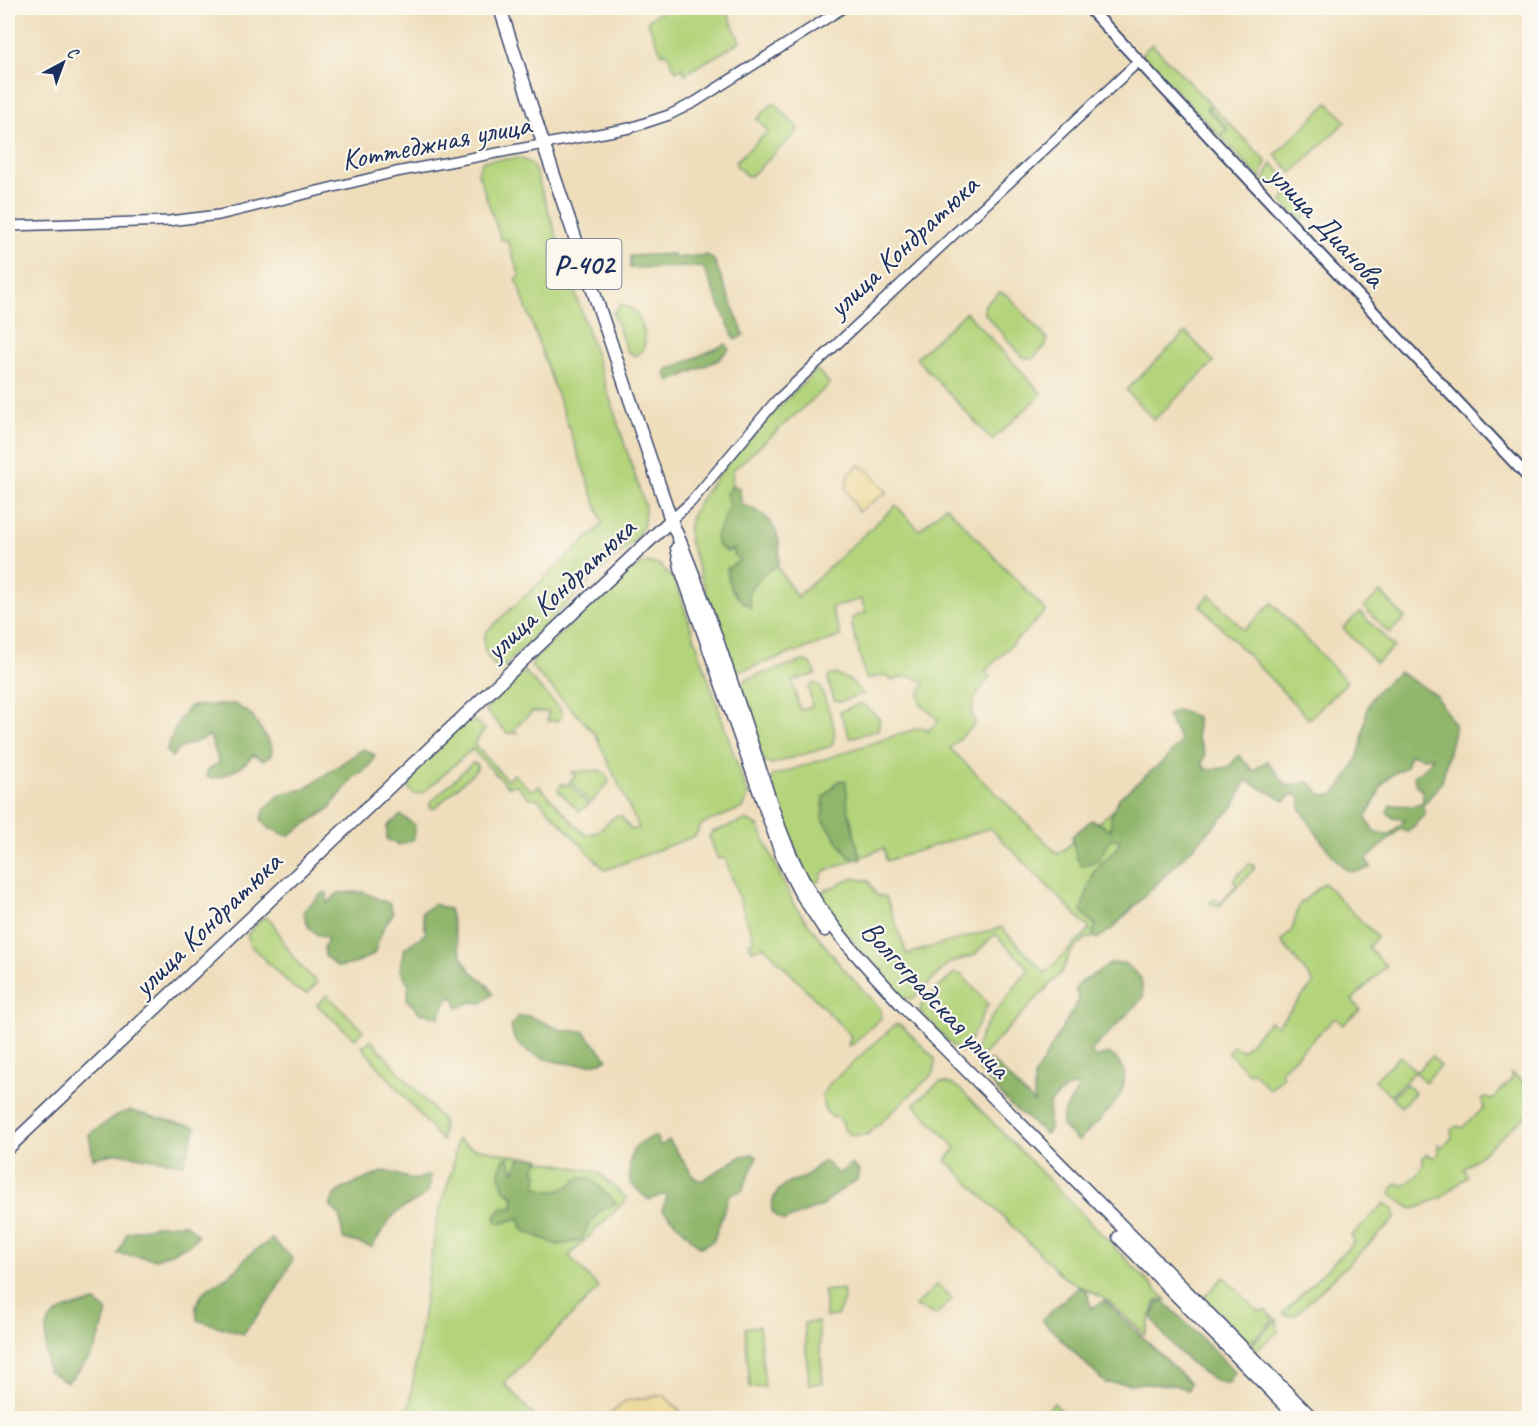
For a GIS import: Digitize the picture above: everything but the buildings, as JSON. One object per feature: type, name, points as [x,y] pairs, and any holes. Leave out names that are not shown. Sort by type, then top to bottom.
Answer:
[{"type":"main road","name":"Волгоградская улица","points":[[500,8],[544,146],[671,520],[692,569],[792,858],[828,921],[905,1008],[1311,1419]]},
{"type":"main road","name":"улица Дианова","points":[[1089,8],[1530,479]]},
{"type":"main road","name":"Волгоградская улица","points":[[671,520],[682,572],[764,808],[794,882],[821,925],[899,1013],[1298,1419]]},
{"type":"main road","name":"улица Кондратюка","points":[[8,1148],[671,520]]},
{"type":"street","name":"Коттеджная улица","points":[[8,226],[169,220],[219,215],[386,174],[630,128],[669,115],[715,89],[843,8]]},
{"type":"street","name":"улица Кондратюка","points":[[671,520],[691,502],[775,402],[1139,61]]},
{"type":"green space","points":[[666,8],[717,8],[721,12],[726,9],[740,42],[685,74],[682,68],[676,71],[666,52],[662,54],[647,21]]},
{"type":"green space","points":[[1152,44],[1210,104],[1206,108],[1227,129],[1220,136],[1141,54]]},
{"type":"green space","points":[[774,102],[799,130],[751,176],[747,176],[736,165],[736,161],[768,131],[757,119]]},
{"type":"green space","points":[[1328,103],[1346,121],[1292,173],[1275,155]]},
{"type":"green space","points":[[1211,105],[1266,161],[1260,179],[1221,137],[1228,129],[1208,108]]},
{"type":"green space","points":[[520,158],[530,163],[535,170],[645,506],[644,524],[636,539],[580,590],[504,667],[494,665],[486,653],[484,640],[487,631],[603,524],[516,279],[520,276],[507,240],[501,240],[478,173],[482,161]]},
{"type":"green space","points":[[1272,163],[1286,178],[1278,183],[1262,184]]},
{"type":"green space","points":[[1287,190],[1309,213],[1301,222],[1282,202]]},
{"type":"green space","points":[[673,254],[674,258],[707,255],[714,260],[744,335],[735,340],[703,267],[630,268],[630,256]]},
{"type":"green space","points":[[1000,292],[1007,295],[1047,339],[1046,346],[1032,359],[1023,357],[984,313],[985,304]]},
{"type":"green space","points":[[620,305],[632,310],[643,327],[644,348],[636,356],[627,351],[613,313]]},
{"type":"green space","points":[[966,312],[1042,394],[992,440],[916,358]]},
{"type":"green space","points":[[1186,332],[1214,362],[1154,420],[1126,390]]},
{"type":"green space","points":[[726,344],[729,349],[718,360],[669,382],[665,371]]},
{"type":"green space","points":[[817,370],[830,384],[733,470],[731,496],[797,597],[896,505],[919,530],[946,506],[1046,611],[985,671],[990,677],[978,693],[973,705],[975,724],[950,748],[1058,854],[1139,790],[1106,926],[1092,938],[1086,938],[1070,953],[1062,972],[983,1055],[977,1056],[980,1036],[996,1011],[1029,969],[995,934],[974,955],[948,964],[914,998],[901,999],[836,922],[821,894],[853,878],[869,881],[876,895],[886,897],[907,954],[1001,927],[1045,973],[1090,929],[990,828],[886,861],[884,848],[823,872],[820,881],[812,884],[808,881],[770,783],[772,776],[921,727],[928,731],[939,720],[921,704],[919,694],[925,684],[921,681],[909,677],[891,680],[885,675],[866,679],[852,626],[852,618],[866,612],[861,599],[831,608],[841,636],[744,670],[737,670],[730,665],[690,543],[689,525],[707,491],[744,445]]},
{"type":"green space","points":[[733,485],[739,488],[742,505],[761,514],[774,527],[779,544],[778,565],[763,574],[748,592],[751,608],[737,596],[729,582],[727,569],[740,560],[734,555],[734,549],[727,552],[719,547],[715,539],[729,505],[726,493]]},
{"type":"green space","points":[[646,562],[660,565],[676,583],[748,796],[743,808],[702,824],[695,836],[605,870],[537,798],[529,798],[517,785],[507,786],[472,749],[423,793],[414,794],[409,789],[408,777],[465,721],[476,721],[485,729],[474,744],[507,780],[514,774],[532,791],[539,786],[585,835],[598,832],[615,816],[621,816],[631,830],[639,828],[595,734],[531,666],[535,658],[631,570]]},
{"type":"green space","points":[[1381,592],[1405,618],[1389,633],[1364,607]]},
{"type":"green space","points":[[1210,595],[1244,630],[1272,603],[1347,682],[1309,719],[1200,605]]},
{"type":"green space","points":[[1360,612],[1394,647],[1376,663],[1343,628]]},
{"type":"green space","points":[[803,661],[811,663],[816,674],[792,681],[800,710],[812,706],[809,687],[813,683],[820,686],[831,716],[834,740],[831,746],[772,764],[764,761],[739,690],[746,679]]},
{"type":"green space","points":[[524,671],[561,710],[562,715],[558,721],[548,721],[548,712],[532,712],[514,729],[517,733],[507,733],[485,710]]},
{"type":"green space","points":[[1399,672],[1436,695],[1455,726],[1442,782],[1422,807],[1426,813],[1408,832],[1400,829],[1366,860],[1371,867],[1353,872],[1341,865],[1304,815],[1300,808],[1301,800],[1297,795],[1291,795],[1285,801],[1246,780],[1235,805],[1112,929],[1097,939],[1092,934],[1096,926],[1081,911],[1094,871],[1116,849],[1120,840],[1111,838],[1099,860],[1082,866],[1076,857],[1072,836],[1092,820],[1111,830],[1111,816],[1119,798],[1168,757],[1181,741],[1167,716],[1177,710],[1197,717],[1197,737],[1205,754],[1202,764],[1207,770],[1229,767],[1239,755],[1253,771],[1267,761],[1287,786],[1309,782],[1322,795],[1334,795],[1357,758],[1369,704],[1387,682]],"holes":[[[1410,754],[1423,758],[1433,757],[1427,766],[1414,776],[1416,785],[1423,791],[1423,802],[1413,806],[1390,805],[1387,812],[1393,818],[1405,820],[1389,835],[1375,833],[1365,817],[1383,783],[1406,767]]]},
{"type":"green space","points":[[836,674],[851,681],[863,694],[840,702],[834,700],[828,680],[829,676]]},
{"type":"green space","points":[[861,703],[880,719],[878,730],[850,738],[840,712]]},
{"type":"green space","points":[[234,704],[252,715],[272,747],[271,756],[263,760],[253,755],[232,772],[213,778],[207,777],[207,771],[219,763],[210,736],[178,749],[172,757],[166,751],[179,720],[190,706]]},
{"type":"green space","points":[[363,749],[375,755],[370,766],[353,778],[329,809],[288,836],[268,828],[261,819],[265,809],[281,794],[304,789]]},
{"type":"green space","points":[[472,763],[477,764],[477,769],[435,808],[430,808],[430,803]]},
{"type":"green space","points":[[599,770],[606,774],[609,782],[591,803],[570,781],[576,775],[572,772]]},
{"type":"green space","points":[[838,781],[846,781],[848,809],[861,860],[849,857],[822,818],[824,797]]},
{"type":"green space","points":[[562,783],[565,786],[568,783],[589,805],[579,811],[558,790]]},
{"type":"green space","points":[[401,815],[415,825],[414,839],[399,845],[387,840],[387,826]]},
{"type":"green space","points":[[746,820],[758,826],[794,905],[841,966],[881,1010],[881,1018],[852,1045],[848,1045],[851,1036],[764,946],[752,950],[749,943],[754,940],[725,858],[718,859],[709,836],[712,832]]},
{"type":"green space","points":[[1249,864],[1254,865],[1254,869],[1218,907],[1210,903],[1214,899],[1220,903],[1237,884],[1233,880]]},
{"type":"green space","points":[[1324,883],[1377,937],[1368,947],[1386,966],[1352,1000],[1360,1010],[1343,1025],[1335,1018],[1281,1071],[1283,1076],[1270,1090],[1252,1071],[1249,1074],[1228,1052],[1234,1045],[1242,1051],[1270,1021],[1277,1026],[1314,983],[1281,941],[1292,930],[1299,905]]},
{"type":"green space","points":[[363,892],[390,904],[393,914],[384,926],[374,954],[354,964],[338,967],[325,956],[324,947],[328,938],[310,929],[304,910],[323,893],[327,893],[327,904],[338,893]]},
{"type":"green space","points":[[434,904],[449,909],[458,946],[464,960],[471,971],[488,985],[493,994],[482,1003],[470,1002],[458,1008],[454,997],[446,1000],[439,1017],[420,1013],[407,1000],[409,985],[400,969],[405,948],[426,933],[422,912]]},
{"type":"green space","points":[[263,917],[271,920],[294,959],[317,983],[307,994],[294,988],[250,945],[247,935]]},
{"type":"green space","points":[[1112,963],[1125,963],[1141,978],[1143,998],[1091,1051],[1095,1058],[1109,1053],[1120,1064],[1124,1076],[1123,1088],[1108,1111],[1078,1141],[1062,1126],[1066,1110],[1079,1085],[1067,1088],[1049,1104],[1049,1131],[1046,1134],[1011,1106],[980,1071],[982,1062],[992,1061],[1034,1103],[1034,1077],[1079,999],[1075,989],[1081,982]]},
{"type":"green space","points":[[955,973],[962,975],[988,1004],[966,1049],[962,1052],[957,1050],[921,1013],[920,1008],[924,1001]]},
{"type":"green space","points":[[327,995],[363,1030],[355,1039],[317,1005]]},
{"type":"green space","points":[[529,1016],[563,1031],[583,1031],[608,1059],[598,1063],[573,1064],[545,1059],[533,1054],[522,1048],[515,1040],[511,1026],[517,1017]]},
{"type":"green space","points":[[896,1024],[902,1026],[935,1059],[934,1073],[867,1135],[851,1135],[842,1127],[844,1124],[836,1116],[833,1118],[824,1109],[822,1095],[828,1085]]},
{"type":"green space","points":[[371,1040],[443,1121],[442,1141],[362,1047]]},
{"type":"green space","points":[[1400,1056],[1416,1072],[1432,1056],[1441,1066],[1425,1082],[1415,1072],[1390,1096],[1375,1080]]},
{"type":"green space","points":[[1511,1074],[1524,1082],[1529,1100],[1529,1113],[1464,1169],[1467,1176],[1442,1197],[1415,1209],[1391,1195],[1392,1188],[1397,1183],[1403,1186],[1418,1175],[1423,1165],[1423,1157],[1427,1154],[1434,1158],[1439,1153],[1438,1144],[1442,1147],[1452,1138],[1451,1130],[1457,1126],[1462,1128],[1484,1108],[1482,1101],[1486,1097],[1492,1099],[1512,1079]]},
{"type":"green space","points":[[941,1082],[952,1084],[961,1090],[1166,1300],[1156,1301],[1145,1335],[1107,1300],[1063,1277],[946,1160],[956,1148],[914,1104]]},
{"type":"green space","points":[[1406,1084],[1415,1093],[1401,1107],[1392,1097]]},
{"type":"green space","points":[[130,1111],[196,1127],[183,1164],[118,1153],[93,1158],[89,1134],[119,1114]]},
{"type":"green space","points":[[656,1137],[660,1146],[669,1140],[695,1178],[701,1181],[742,1156],[753,1154],[757,1157],[742,1191],[729,1195],[714,1240],[700,1247],[662,1209],[667,1198],[665,1194],[649,1200],[630,1183],[630,1159],[635,1147],[647,1139]]},
{"type":"green space","points":[[457,1139],[470,1147],[598,1172],[627,1199],[569,1256],[599,1288],[504,1383],[536,1418],[404,1418],[410,1402],[437,1219],[452,1170]]},
{"type":"green space","points":[[508,1157],[514,1171],[521,1157],[540,1158],[534,1170],[538,1174],[536,1187],[554,1191],[568,1186],[579,1178],[590,1178],[616,1203],[600,1211],[588,1226],[581,1241],[558,1245],[523,1230],[519,1218],[497,1223],[495,1217],[502,1208],[513,1208],[514,1196],[504,1190],[499,1172],[504,1159]]},
{"type":"green space","points":[[825,1161],[838,1174],[852,1164],[859,1171],[857,1180],[838,1192],[824,1205],[784,1221],[777,1217],[773,1213],[772,1202],[778,1191],[789,1182],[803,1178]]},
{"type":"green space","points":[[385,1171],[415,1180],[430,1175],[428,1191],[419,1200],[394,1215],[372,1247],[343,1239],[340,1216],[330,1205],[335,1194]]},
{"type":"green space","points":[[1385,1203],[1394,1209],[1395,1219],[1295,1315],[1288,1316],[1283,1313],[1354,1242],[1351,1236]]},
{"type":"green space","points":[[186,1224],[198,1235],[191,1244],[157,1259],[118,1254],[127,1233],[158,1225]]},
{"type":"green space","points":[[272,1239],[293,1259],[273,1296],[243,1334],[197,1320],[196,1306],[203,1292],[231,1274],[249,1255]]},
{"type":"green space","points":[[1224,1277],[1258,1311],[1266,1310],[1274,1319],[1249,1344],[1203,1298]]},
{"type":"green space","points":[[937,1284],[952,1299],[936,1315],[915,1307]]},
{"type":"green space","points":[[1079,1286],[1087,1291],[1091,1308],[1105,1301],[1190,1383],[1188,1390],[1175,1385],[1105,1383],[1042,1320]]},
{"type":"green space","points":[[843,1289],[844,1300],[837,1316],[826,1317],[824,1291]]},
{"type":"green space","points":[[96,1302],[107,1311],[100,1335],[94,1351],[67,1382],[47,1370],[47,1328],[50,1320],[66,1309]]},
{"type":"green space","points":[[1158,1302],[1165,1302],[1235,1372],[1229,1383],[1209,1376],[1174,1347],[1152,1317]]},
{"type":"green space","points":[[1277,1319],[1278,1332],[1255,1351],[1253,1343]]},
{"type":"green space","points":[[818,1322],[823,1383],[809,1384],[804,1323]]},
{"type":"green space","points":[[759,1326],[765,1387],[750,1388],[745,1328]]},
{"type":"green space","points":[[1054,1403],[1066,1416],[1064,1418],[1037,1418]]},
{"type":"sand","points":[[859,465],[868,470],[887,492],[858,512],[846,489],[848,475]]},
{"type":"sand","points":[[664,1395],[686,1418],[606,1418],[625,1401]]}]
